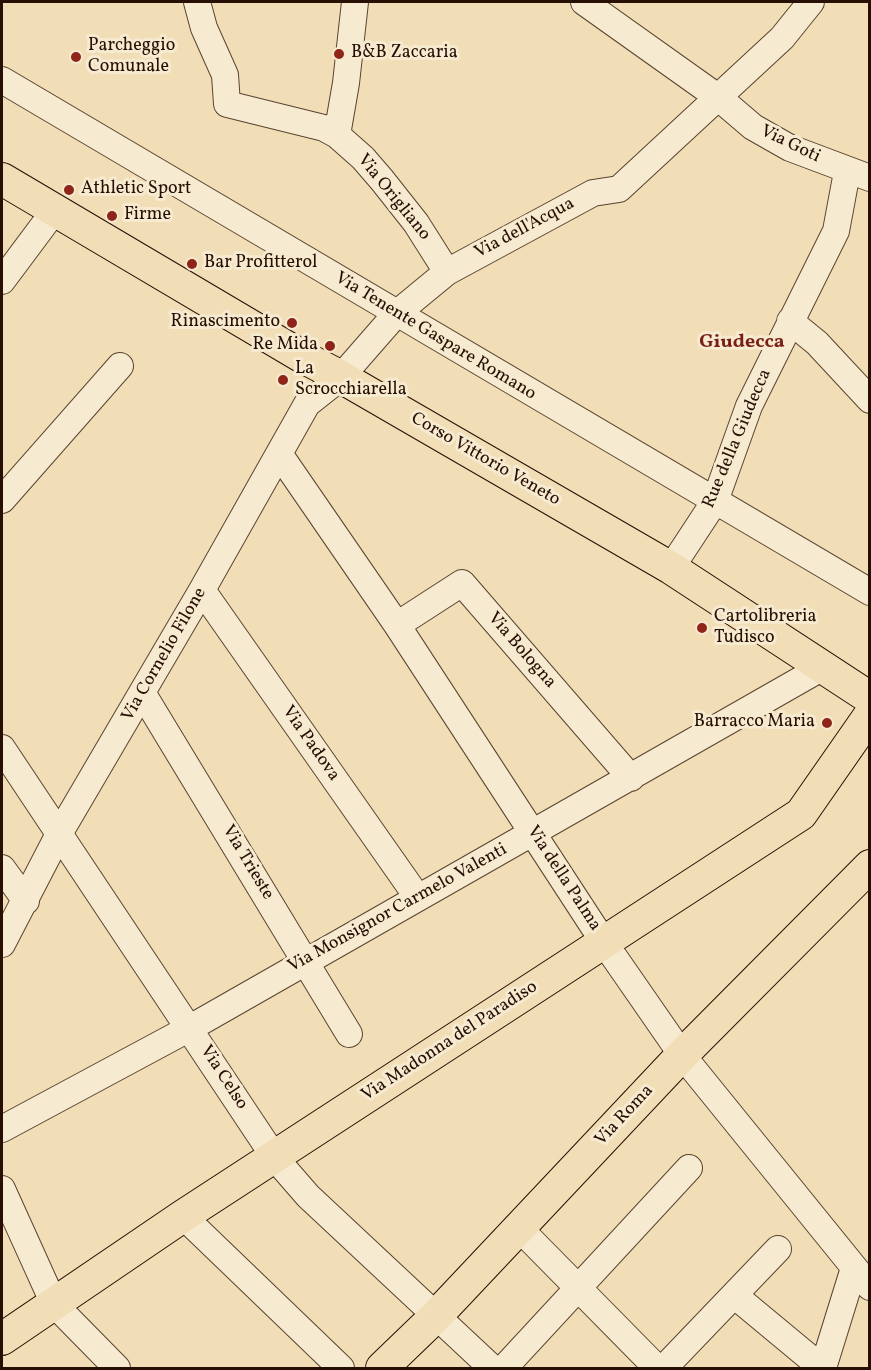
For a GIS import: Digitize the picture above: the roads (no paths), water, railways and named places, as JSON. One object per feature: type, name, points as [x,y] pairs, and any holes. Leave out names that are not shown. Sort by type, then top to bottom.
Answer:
[{"type":"main road","name":"Corso Vittorio Veneto","points":[[2,179],[292,351],[341,376],[671,568],[870,698]]},
{"type":"main road","name":"Via Madonna del Paradiso","points":[[2,1339],[183,1216],[801,814],[870,716]]},
{"type":"main road","name":"Via Roma","points":[[382,1368],[436,1316],[682,1055],[870,866]]},
{"type":"street","name":"Via Origliano","points":[[197,2],[204,28],[225,75],[227,104],[324,128],[337,135],[363,158],[389,188],[416,223],[447,272]]},
{"type":"street","points":[[337,135],[346,83],[355,2]]},
{"type":"street","name":"Via Goti","points":[[584,2],[719,98],[753,127],[790,148],[858,175]]},
{"type":"street","name":"Via dell'Acqua","points":[[341,376],[396,314],[447,272],[593,192],[620,189],[782,38],[811,2]]},
{"type":"street","name":"Via Tenente Gaspare Romano","points":[[2,80],[870,592]]},
{"type":"street","name":"Rue della Giudecca","points":[[671,568],[715,501],[749,406],[836,231],[858,175]]},
{"type":"street","points":[[2,281],[55,210]]},
{"type":"street","points":[[790,321],[817,343],[870,400]]},
{"type":"street","points":[[7,484],[120,366]]},
{"type":"street","name":"Via Cornelio Filone","points":[[2,944],[59,834],[143,694],[280,455],[306,404],[341,376]]},
{"type":"street","name":"Via della Palma","points":[[280,455],[397,625],[603,941],[682,1055],[862,1277]]},
{"type":"street","name":"Via Bologna","points":[[397,625],[462,583],[631,778]]},
{"type":"street","name":"Via Padova","points":[[202,590],[418,898]]},
{"type":"street","name":"Via Monsignor Carmelo Valenti","points":[[2,1129],[190,1028],[823,668]]},
{"type":"street","name":"Via Trieste","points":[[143,694],[348,1034]]},
{"type":"street","name":"Via Celso","points":[[2,748],[275,1158],[308,1196],[492,1368]]},
{"type":"street","points":[[2,868],[26,901]]},
{"type":"street","points":[[504,1368],[689,1168]]},
{"type":"street","points":[[2,1189],[54,1304],[117,1368]]},
{"type":"street","points":[[183,1216],[341,1368]]},
{"type":"street","points":[[519,1228],[657,1368]]},
{"type":"street","points":[[664,1368],[778,1249]]},
{"type":"street","points":[[734,1295],[823,1368],[862,1277]]},
{"type":"place","name":"B&B Zaccaria","points":[[339,54]]},
{"type":"place","name":"Parcheggio Comunale","points":[[76,57]]},
{"type":"place","name":"Athletic Sport","points":[[69,190]]},
{"type":"place","name":"Firme","points":[[112,216]]},
{"type":"place","name":"Bar Profitterol","points":[[192,264]]},
{"type":"place","name":"Rinascimento","points":[[292,323]]},
{"type":"place","name":"Re Mida","points":[[330,346]]},
{"type":"place","name":"La Scrocchiarella","points":[[283,380]]},
{"type":"place","name":"Cartolibreria Tudisco","points":[[702,628]]},
{"type":"place","name":"Barracco Maria","points":[[827,723]]},
{"type":"district","name":"Giudecca","points":[[742,343]]}]
